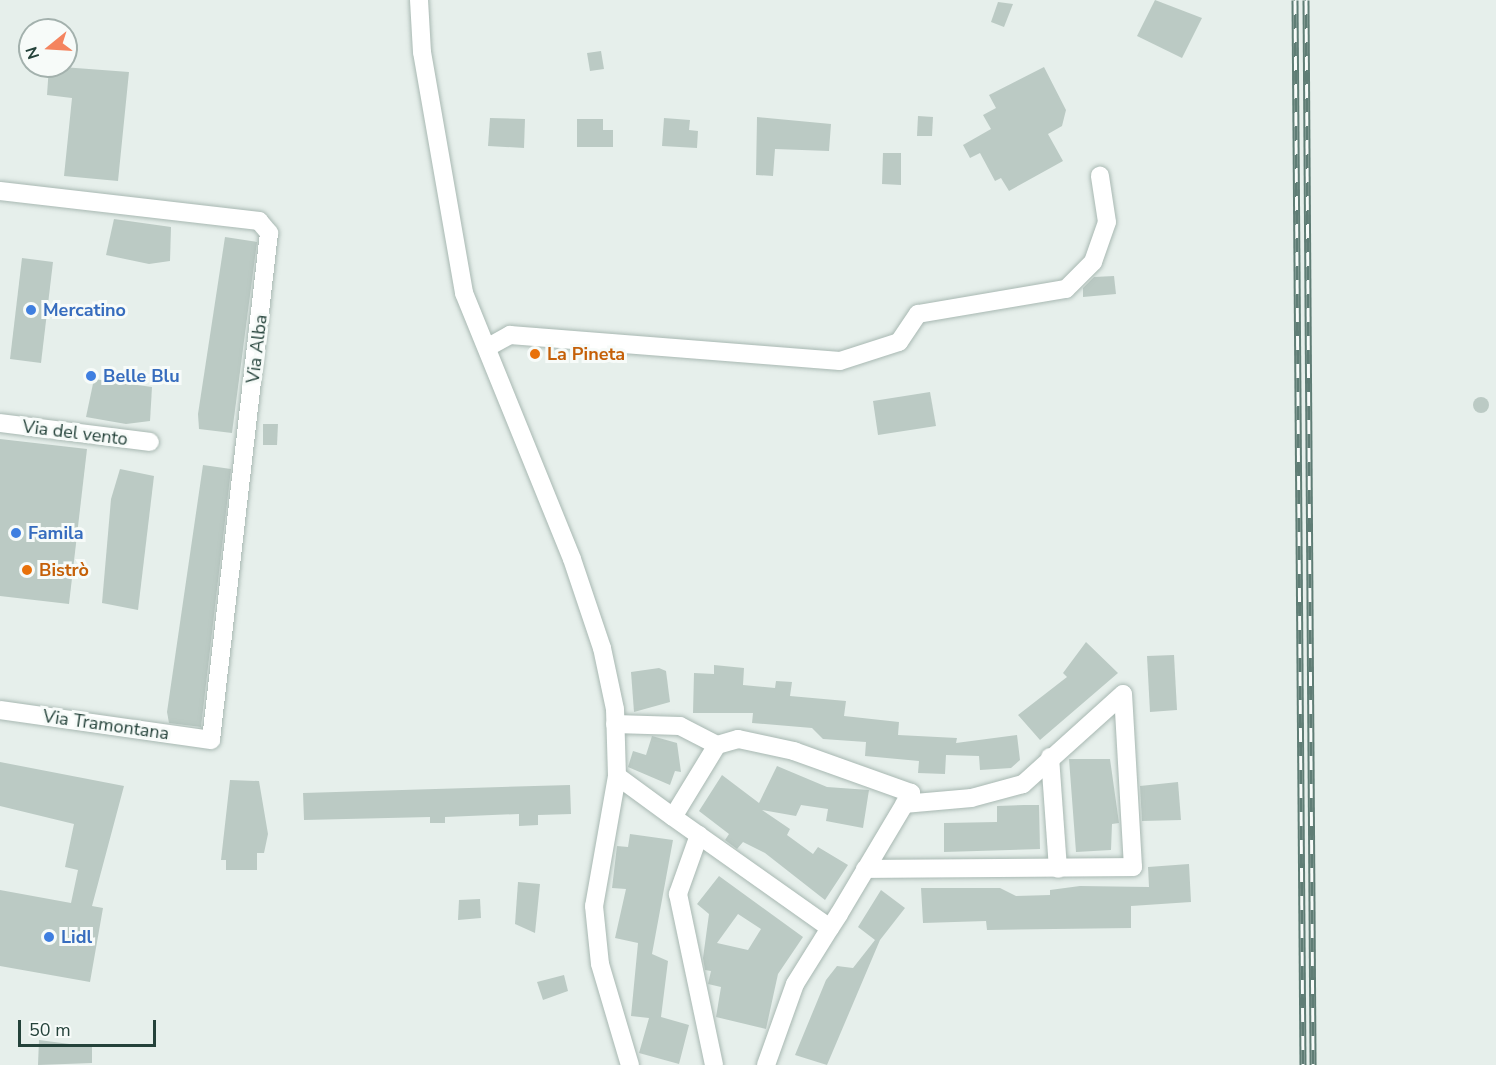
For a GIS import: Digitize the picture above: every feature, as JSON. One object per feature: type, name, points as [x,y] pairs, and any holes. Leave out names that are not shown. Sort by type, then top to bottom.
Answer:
[{"type":"street","points":[[419,0],[422,52],[464,293],[490,346],[602,648],[615,724],[617,776],[594,906],[600,964],[630,1065]]},
{"type":"street","points":[[490,346],[510,335],[840,361],[899,342],[918,314],[1066,289],[1093,262],[1107,222],[1100,176]]},
{"type":"street","name":"Via Alba","points":[[0,190],[259,221],[269,233],[212,740]]},
{"type":"street","name":"Via del vento","points":[[0,423],[150,442]]},
{"type":"street","points":[[865,869],[1132,867],[1123,694],[1050,757],[1023,784],[971,798],[904,804]]},
{"type":"street","name":"Via Tramontana","points":[[0,710],[212,740]]},
{"type":"street","points":[[615,724],[680,726],[717,745]]},
{"type":"street","points":[[673,817],[717,745],[738,739],[844,765],[911,793],[795,984],[766,1065]]},
{"type":"street","points":[[1050,757],[1058,869]]},
{"type":"street","points":[[617,776],[830,928]]},
{"type":"street","points":[[699,835],[678,894],[714,1065]]},
{"type":"building","points":[[1155,0],[1202,18],[1182,58],[1137,36]]},
{"type":"building","points":[[998,2],[1013,4],[1004,27],[991,22]]},
{"type":"building","points":[[601,51],[604,69],[590,71],[587,53]]},
{"type":"building","points":[[1044,67],[1066,110],[1062,126],[1048,134],[1063,161],[1009,191],[1001,178],[995,181],[980,153],[970,158],[963,145],[991,129],[983,115],[996,108],[989,95]]},
{"type":"building","points":[[78,68],[129,72],[118,181],[64,176],[72,98],[47,95],[48,78],[78,78]]},
{"type":"building","points":[[918,116],[933,117],[932,136],[917,136]]},
{"type":"building","points":[[757,117],[831,124],[829,151],[775,149],[773,176],[756,175]]},
{"type":"building","points":[[490,118],[525,119],[524,148],[488,146]]},
{"type":"building","points":[[664,118],[690,120],[689,130],[698,131],[697,148],[662,146]]},
{"type":"building","points":[[577,119],[603,119],[603,130],[613,130],[613,147],[577,147]]},
{"type":"building","points":[[883,153],[901,153],[901,185],[882,184]]},
{"type":"building","points":[[114,219],[171,227],[170,261],[149,264],[106,255]]},
{"type":"building","points":[[225,237],[257,242],[232,433],[199,429],[198,414]]},
{"type":"building","points":[[22,258],[53,262],[41,363],[10,359]]},
{"type":"building","points":[[1114,276],[1116,294],[1083,297],[1083,288],[1094,277]]},
{"type":"building","points":[[94,379],[152,387],[150,421],[126,424],[86,417]]},
{"type":"building","points":[[930,392],[936,426],[878,435],[873,401]]},
{"type":"building","points":[[1478,397],[1484,397],[1489,405],[1487,411],[1478,413],[1473,408],[1473,402]]},
{"type":"building","points":[[263,424],[278,424],[277,445],[263,445]]},
{"type":"building","points":[[0,439],[87,449],[69,604],[0,596]]},
{"type":"building","points":[[203,465],[231,469],[201,727],[169,723],[167,712]]},
{"type":"building","points":[[120,469],[154,476],[138,610],[102,603],[111,499]]},
{"type":"building","points":[[1086,642],[1118,673],[1040,740],[1018,715],[1067,677],[1063,673]]},
{"type":"building","points":[[1174,655],[1177,710],[1150,712],[1147,656]]},
{"type":"building","points":[[714,665],[744,668],[743,685],[775,688],[776,681],[792,682],[790,696],[846,701],[844,716],[899,722],[898,735],[957,738],[956,743],[1017,735],[1020,760],[1011,768],[980,770],[979,756],[946,755],[945,774],[918,773],[919,761],[865,756],[866,742],[823,739],[812,728],[752,723],[753,713],[693,713],[694,673],[714,674]]},
{"type":"building","points":[[659,668],[666,671],[670,702],[634,712],[631,672]]},
{"type":"building","points":[[652,736],[677,743],[681,772],[675,771],[670,785],[628,767],[633,751],[646,755]]},
{"type":"building","points":[[1069,759],[1110,759],[1119,823],[1112,824],[1111,850],[1076,852]]},
{"type":"building","points":[[0,762],[124,786],[92,906],[103,908],[90,982],[0,966],[0,890],[71,903],[78,870],[65,867],[74,824],[0,806]]},
{"type":"building","points":[[777,766],[827,787],[869,790],[863,828],[826,821],[828,809],[801,805],[796,816],[762,810],[790,829],[787,835],[813,854],[818,847],[848,865],[825,900],[765,853],[743,842],[737,849],[725,840],[729,834],[699,811],[722,775],[759,803]]},
{"type":"building","points":[[230,780],[259,781],[268,834],[264,853],[257,853],[257,870],[226,870],[226,860],[221,860]]},
{"type":"building","points":[[1178,782],[1181,820],[1142,821],[1140,786]]},
{"type":"building","points":[[570,785],[571,814],[538,815],[538,825],[519,826],[519,814],[445,817],[445,823],[430,823],[430,817],[304,820],[303,793]]},
{"type":"building","points":[[1039,805],[1040,849],[944,852],[944,823],[997,822],[997,806]]},
{"type":"building","points":[[630,834],[673,840],[652,954],[668,961],[661,1017],[689,1025],[679,1064],[639,1053],[649,1018],[631,1016],[638,943],[615,938],[626,889],[612,888],[617,846],[628,847]]},
{"type":"building","points":[[1189,864],[1191,902],[1131,906],[1131,928],[987,930],[986,921],[923,923],[921,888],[1000,888],[1016,896],[1050,895],[1050,890],[1080,886],[1149,887],[1148,867]]},
{"type":"building","points":[[719,876],[803,937],[778,974],[766,1029],[716,1017],[721,987],[708,984],[711,971],[705,970],[703,958],[709,914],[697,904]],"holes":[[[738,914],[761,929],[748,950],[717,943]]]},
{"type":"building","points":[[518,882],[540,884],[535,933],[515,924]]},
{"type":"building","points":[[881,890],[905,908],[880,940],[827,1065],[795,1055],[826,980],[837,966],[853,968],[875,940],[858,927]]},
{"type":"building","points":[[480,899],[481,918],[458,920],[459,900]]},
{"type":"building","points":[[564,975],[568,991],[543,1000],[537,982]]},
{"type":"building","points":[[39,1040],[92,1047],[92,1063],[38,1065]]},
{"type":"railway","points":[[1295,0],[1303,1065]]},
{"type":"railway","points":[[1306,0],[1313,1065]]},
{"type":"place","name":"Mercatino","points":[[31,310]]},
{"type":"place","name":"La Pineta","points":[[535,354]]},
{"type":"place","name":"Belle Blu","points":[[91,376]]},
{"type":"place","name":"Famila","points":[[16,533]]},
{"type":"place","name":"Bistrò","points":[[27,570]]},
{"type":"place","name":"Lidl","points":[[49,937]]}]
